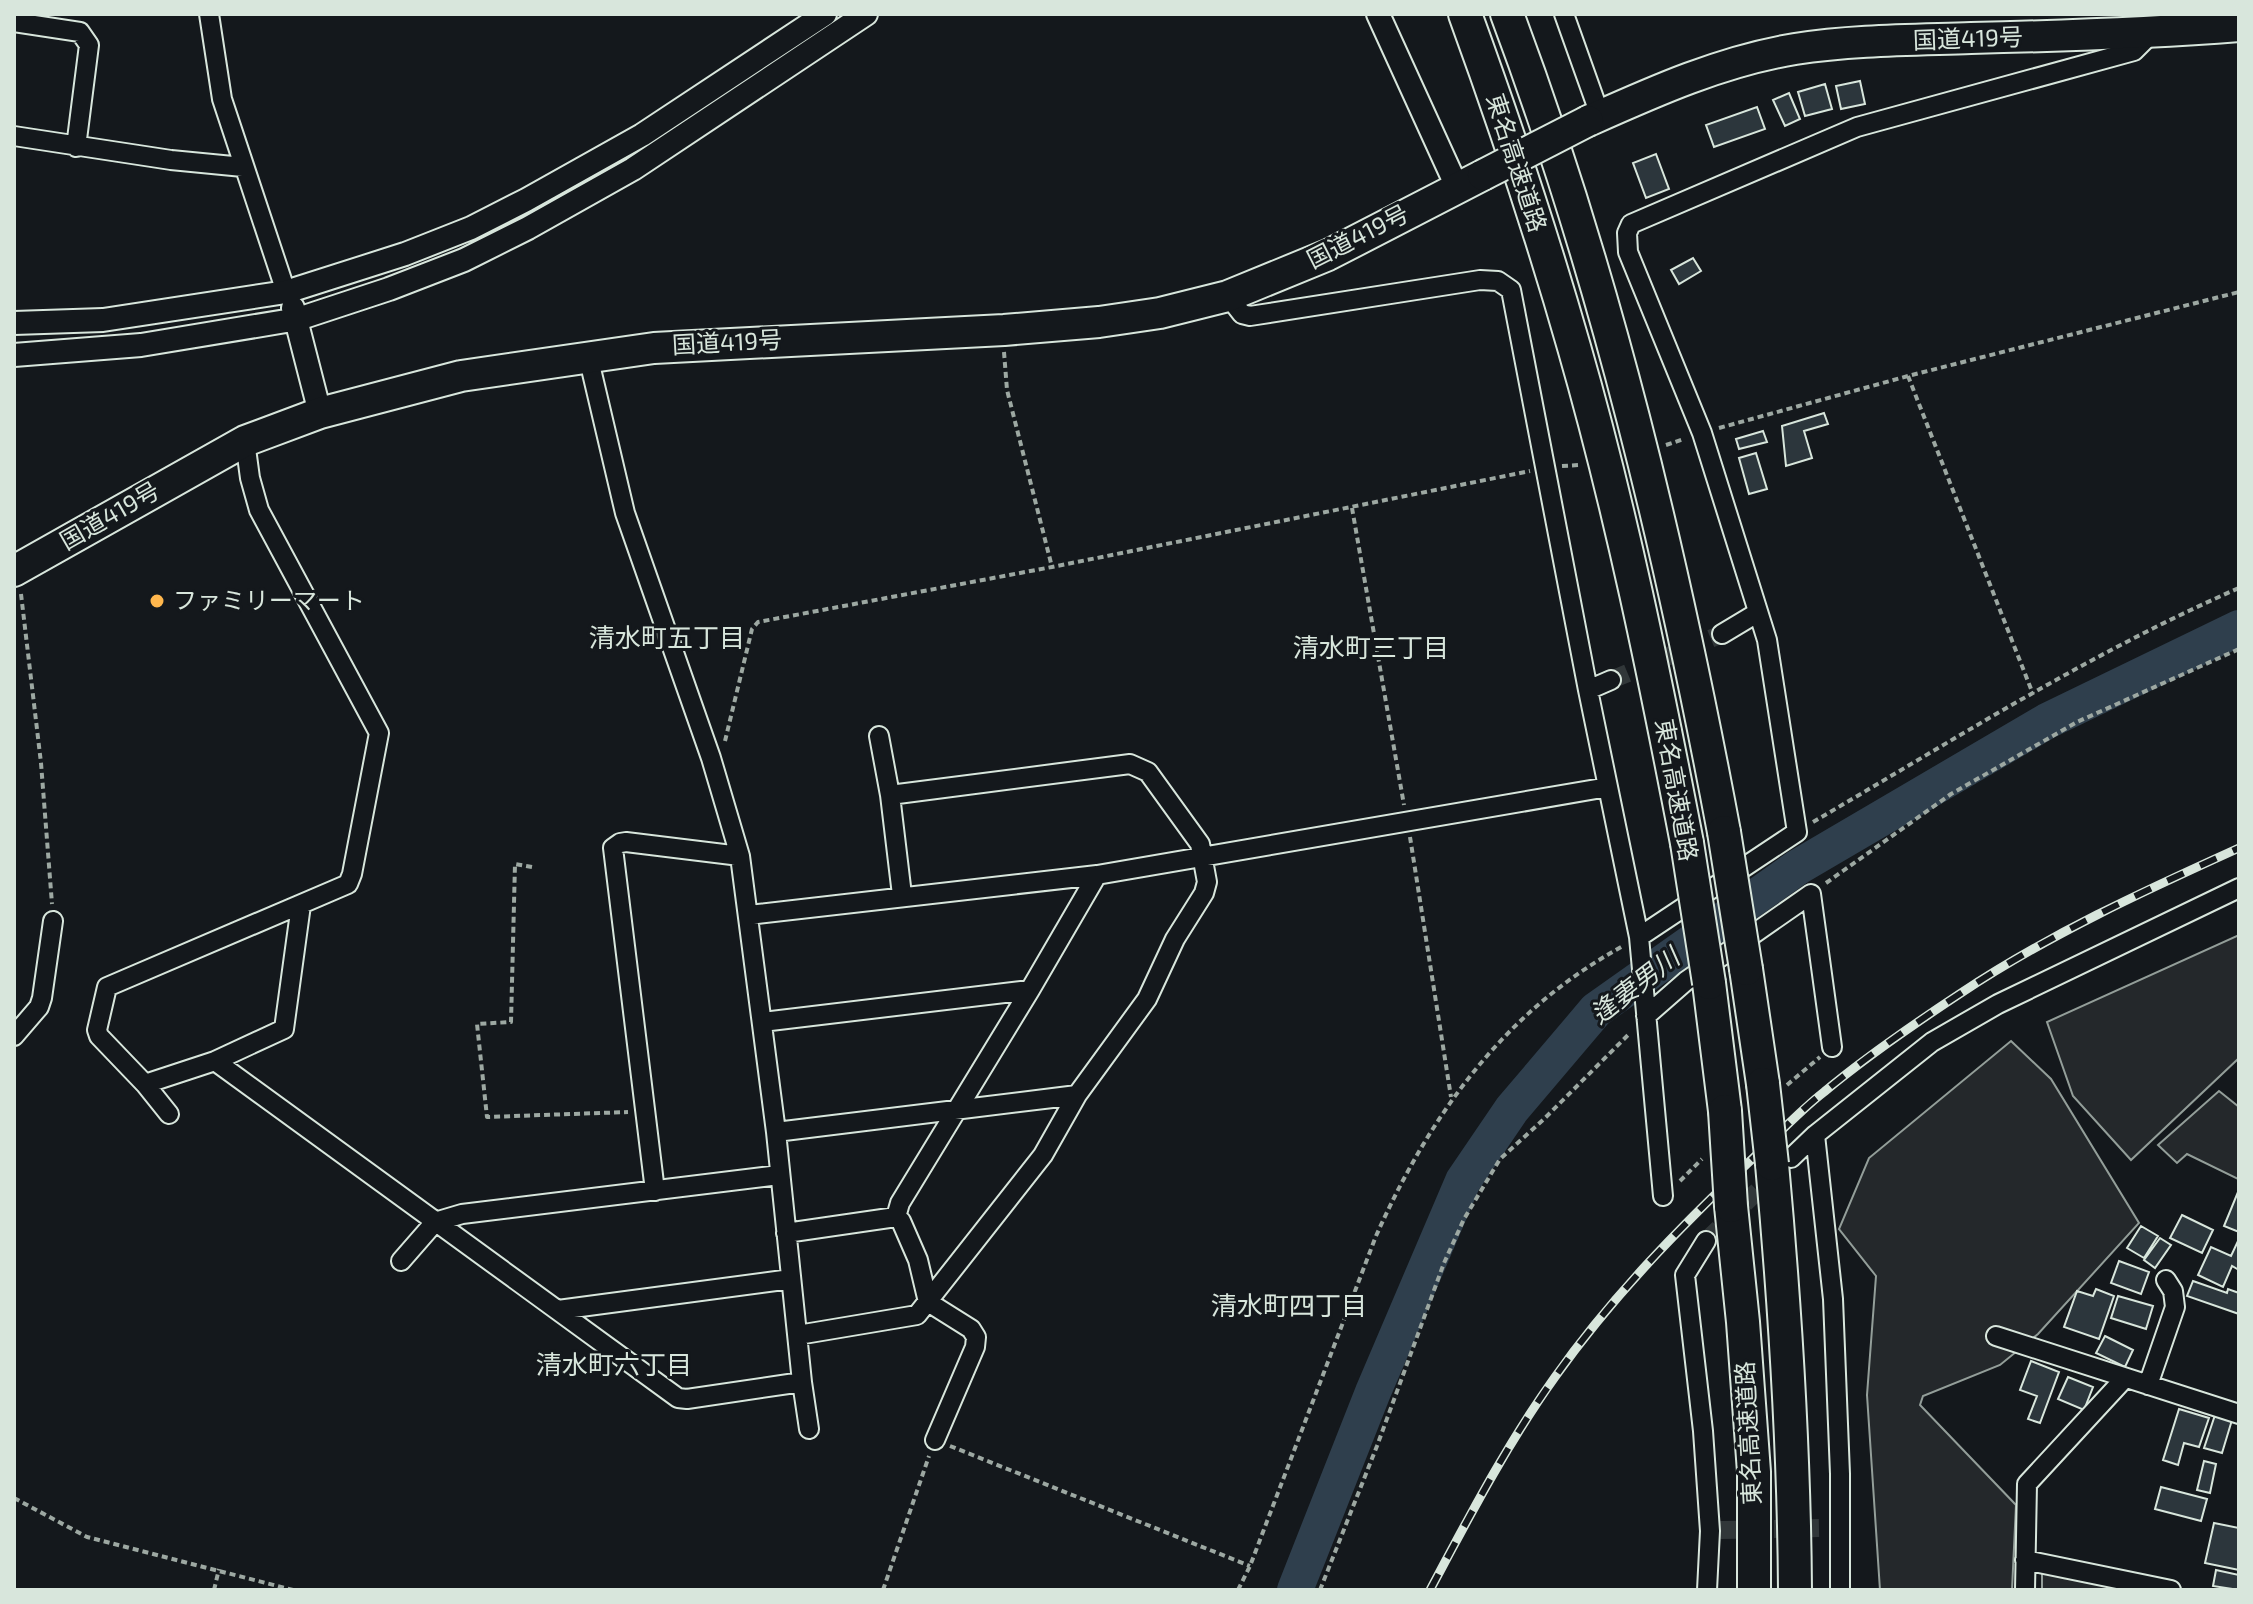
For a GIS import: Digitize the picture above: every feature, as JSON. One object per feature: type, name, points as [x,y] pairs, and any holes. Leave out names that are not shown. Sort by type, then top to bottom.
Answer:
[{"type":"highway","name":"東名高速道路","points":[[1465,14],[1575,348],[1656,680],[1687,843],[1725,1111],[1754,1472],[1754,1590]]},
{"type":"highway","name":"東名高速道路","points":[[1507,14],[1564,182],[1611,338],[1650,484],[1694,670],[1724,832],[1763,1084],[1781,1161],[1794,1473],[1795,1590]]},
{"type":"highway","name":"国道419号","points":[[16,570],[245,441],[320,413],[461,376],[654,348],[1004,330],[1130,318],[1228,296],[1328,255],[1594,118],[1685,78],[1740,61],[1795,49],[1872,42],[2152,23],[2239,26]]},
{"type":"street","points":[[209,14],[222,99],[286,292],[298,319],[320,413]]},
{"type":"street","points":[[14,323],[103,320],[286,292],[405,254],[471,228],[642,135],[825,14]]},
{"type":"street","points":[[14,355],[141,345],[298,319],[452,265],[528,228],[633,169],[866,14]]},
{"type":"street","points":[[1378,14],[1470,181]]},
{"type":"street","points":[[1564,14],[1594,118]]},
{"type":"street","points":[[14,22],[80,32],[86,38],[89,45],[76,147]]},
{"type":"street","points":[[1639,942],[1797,832],[1767,640],[1702,433],[1628,252],[1627,233],[1631,224],[1857,127],[2134,51],[2152,23]]},
{"type":"street","points":[[14,136],[171,160],[243,167]]},
{"type":"street","points":[[1228,296],[1242,314],[1250,316],[1480,280],[1498,281],[1511,290],[1639,942],[1663,1196]]},
{"type":"street","points":[[588,356],[625,513],[711,758],[740,856],[776,1132],[809,1429]]},
{"type":"street","points":[[169,1114],[99,1036],[97,1030],[107,987],[348,884],[379,733],[259,510],[250,478],[245,441]]},
{"type":"street","points":[[1722,634],[1757,613]]},
{"type":"street","points":[[1588,690],[1611,680]]},
{"type":"street","points":[[879,736],[890,795],[902,895]]},
{"type":"street","points":[[798,1335],[917,1315],[1043,1155],[1077,1095],[1147,999],[1175,939],[1204,893],[1207,882],[1200,844],[1190,828],[1148,772],[1130,764],[890,795]]},
{"type":"street","points":[[749,915],[1097,875],[1608,787]]},
{"type":"street","points":[[655,1191],[613,848],[626,842],[740,856]]},
{"type":"street","points":[[896,1217],[900,1203],[1097,875]]},
{"type":"street","points":[[1781,1161],[1932,1042],[1998,1004],[2239,888]]},
{"type":"street","points":[[1645,1010],[1811,894],[1832,1047]]},
{"type":"street","points":[[145,1084],[215,1061],[284,1029],[301,905]]},
{"type":"street","points":[[14,1036],[39,1007],[53,921]]},
{"type":"street","points":[[762,1022],[1030,990]]},
{"type":"street","points":[[215,1061],[678,1398],[802,1382]]},
{"type":"street","points":[[776,1132],[1077,1095]]},
{"type":"street","points":[[1815,1135],[1833,1299],[1840,1474],[1829,1528],[1840,1590]]},
{"type":"street","points":[[401,1261],[435,1222],[462,1214],[779,1175]]},
{"type":"street","points":[[786,1233],[896,1217],[901,1221],[918,1260],[928,1302],[971,1329],[976,1337],[975,1347],[935,1440]]},
{"type":"street","points":[[1706,1241],[1685,1275],[1715,1531],[1707,1590]]},
{"type":"street","points":[[558,1310],[791,1279]]},
{"type":"street","points":[[2148,1385],[2175,1307],[2173,1291],[2166,1280]]},
{"type":"street","points":[[1996,1336],[2239,1413]]},
{"type":"street","points":[[2025,1590],[2027,1484],[2125,1378]]},
{"type":"street","points":[[2025,1560],[2171,1590]]},
{"type":"path","points":[[1662,446],[1908,376],[2239,292]]},
{"type":"path","points":[[1004,330],[1007,390],[1052,567]]},
{"type":"path","points":[[1908,376],[2033,694]]},
{"type":"path","points":[[711,758],[725,743],[752,629],[758,622],[1052,567],[1546,467],[1580,465]]},
{"type":"path","points":[[16,570],[41,763],[53,921]]},
{"type":"path","points":[[1797,832],[2033,694],[2174,617],[2239,588]]},
{"type":"path","points":[[1811,894],[1964,786],[2077,722],[2239,649]]},
{"type":"path","points":[[532,867],[515,864],[511,1022],[477,1024],[487,1117],[646,1111]]},
{"type":"path","points":[[1238,1590],[1250,1566],[1376,1236],[1399,1185],[1451,1098],[1525,1015],[1602,958],[1639,942]]},
{"type":"path","points":[[1320,1590],[1444,1263],[1464,1219],[1500,1159],[1543,1120],[1645,1010]]},
{"type":"path","points":[[883,1590],[935,1440],[1250,1566]]},
{"type":"path","points":[[14,1498],[87,1537],[293,1590]]},
{"type":"path","points":[[214,1590],[219,1569]]},
{"type":"shaded area","points":[[2239,935],[2239,1058],[2131,1160],[2073,1096],[2047,1022]]},
{"type":"shaded area","points":[[2011,1041],[2051,1079],[2139,1223],[2038,1334],[2000,1365],[1923,1396],[1920,1405],[2016,1505],[2012,1590],[1880,1590],[1867,1395],[1876,1276],[1839,1229],[1869,1158]]},
{"type":"shaded area","points":[[2219,1091],[2239,1107],[2238,1179],[2187,1154],[2177,1163],[2158,1145]]},
{"type":"shaded area","points":[[2042,1573],[2134,1590],[2042,1590]]},
{"type":"building","points":[[1860,81],[1865,104],[1841,109],[1836,86]]},
{"type":"building","points":[[1825,84],[1832,109],[1805,116],[1798,92]]},
{"type":"building","points":[[1789,93],[1800,119],[1785,126],[1773,100]]},
{"type":"building","points":[[1757,107],[1765,129],[1714,147],[1706,125]]},
{"type":"building","points":[[1656,154],[1669,189],[1646,198],[1633,163]]},
{"type":"building","points":[[1693,258],[1701,271],[1679,284],[1671,270]]},
{"type":"building","points":[[1824,413],[1828,424],[1804,431],[1812,458],[1786,466],[1782,426]]},
{"type":"building","points":[[1763,431],[1767,442],[1739,449],[1736,439]]},
{"type":"building","points":[[1756,453],[1767,489],[1749,494],[1739,458]]},
{"type":"building","points":[[2239,1192],[2239,1232],[2224,1226]]},
{"type":"building","points":[[2182,1215],[2213,1230],[2202,1253],[2170,1238]]},
{"type":"building","points":[[2141,1226],[2158,1236],[2144,1258],[2127,1248]]},
{"type":"building","points":[[2160,1238],[2171,1245],[2155,1268],[2144,1260]]},
{"type":"building","points":[[2239,1239],[2239,1270],[2232,1266],[2223,1287],[2198,1275],[2211,1247],[2231,1256]]},
{"type":"building","points":[[2119,1261],[2149,1272],[2141,1294],[2111,1283]]},
{"type":"building","points":[[2193,1281],[2227,1293],[2228,1289],[2239,1293],[2239,1314],[2187,1296]]},
{"type":"building","points":[[2096,1289],[2114,1296],[2099,1339],[2064,1327],[2077,1291],[2093,1296]]},
{"type":"building","points":[[2118,1296],[2153,1306],[2146,1329],[2111,1318]]},
{"type":"building","points":[[2105,1336],[2133,1350],[2125,1367],[2096,1353]]},
{"type":"building","points":[[2031,1361],[2059,1372],[2040,1423],[2028,1419],[2037,1396],[2020,1390]]},
{"type":"building","points":[[2068,1377],[2093,1387],[2084,1410],[2058,1399]]},
{"type":"building","points":[[2179,1409],[2209,1418],[2199,1447],[2184,1443],[2178,1465],[2163,1460]]},
{"type":"building","points":[[2215,1415],[2232,1420],[2222,1453],[2204,1448]]},
{"type":"building","points":[[2204,1461],[2216,1464],[2210,1493],[2197,1490]]},
{"type":"building","points":[[2161,1487],[2207,1499],[2201,1521],[2155,1509]]},
{"type":"building","points":[[2214,1523],[2239,1528],[2239,1570],[2205,1563]]},
{"type":"building","points":[[2216,1570],[2239,1575],[2239,1590],[2213,1586]]},
{"type":"waterway","name":"逢妻男川","points":[[1295,1590],[1373,1392],[1463,1181],[1512,1109],[1596,1010],[1798,867],[2047,721],[2239,628]]},
{"type":"tunnel","points":[[1611,680],[1722,634]]},
{"type":"tunnel","points":[[1706,1241],[1776,1173]]},
{"type":"tunnel","points":[[1720,1530],[1820,1528]]},
{"type":"railway","points":[[1430,1590],[1537,1402],[1577,1348],[1672,1238],[1804,1109],[1891,1041],[1994,972],[2097,915],[2239,848]]},
{"type":"place","name":"ファミリーマート","points":[[157,601]]},
{"type":"district","name":"清水町五丁目","points":[[667,638]]},
{"type":"district","name":"清水町三丁目","points":[[1371,648]]},
{"type":"district","name":"清水町四丁目","points":[[1289,1306]]},
{"type":"district","name":"清水町六丁目","points":[[614,1365]]}]
